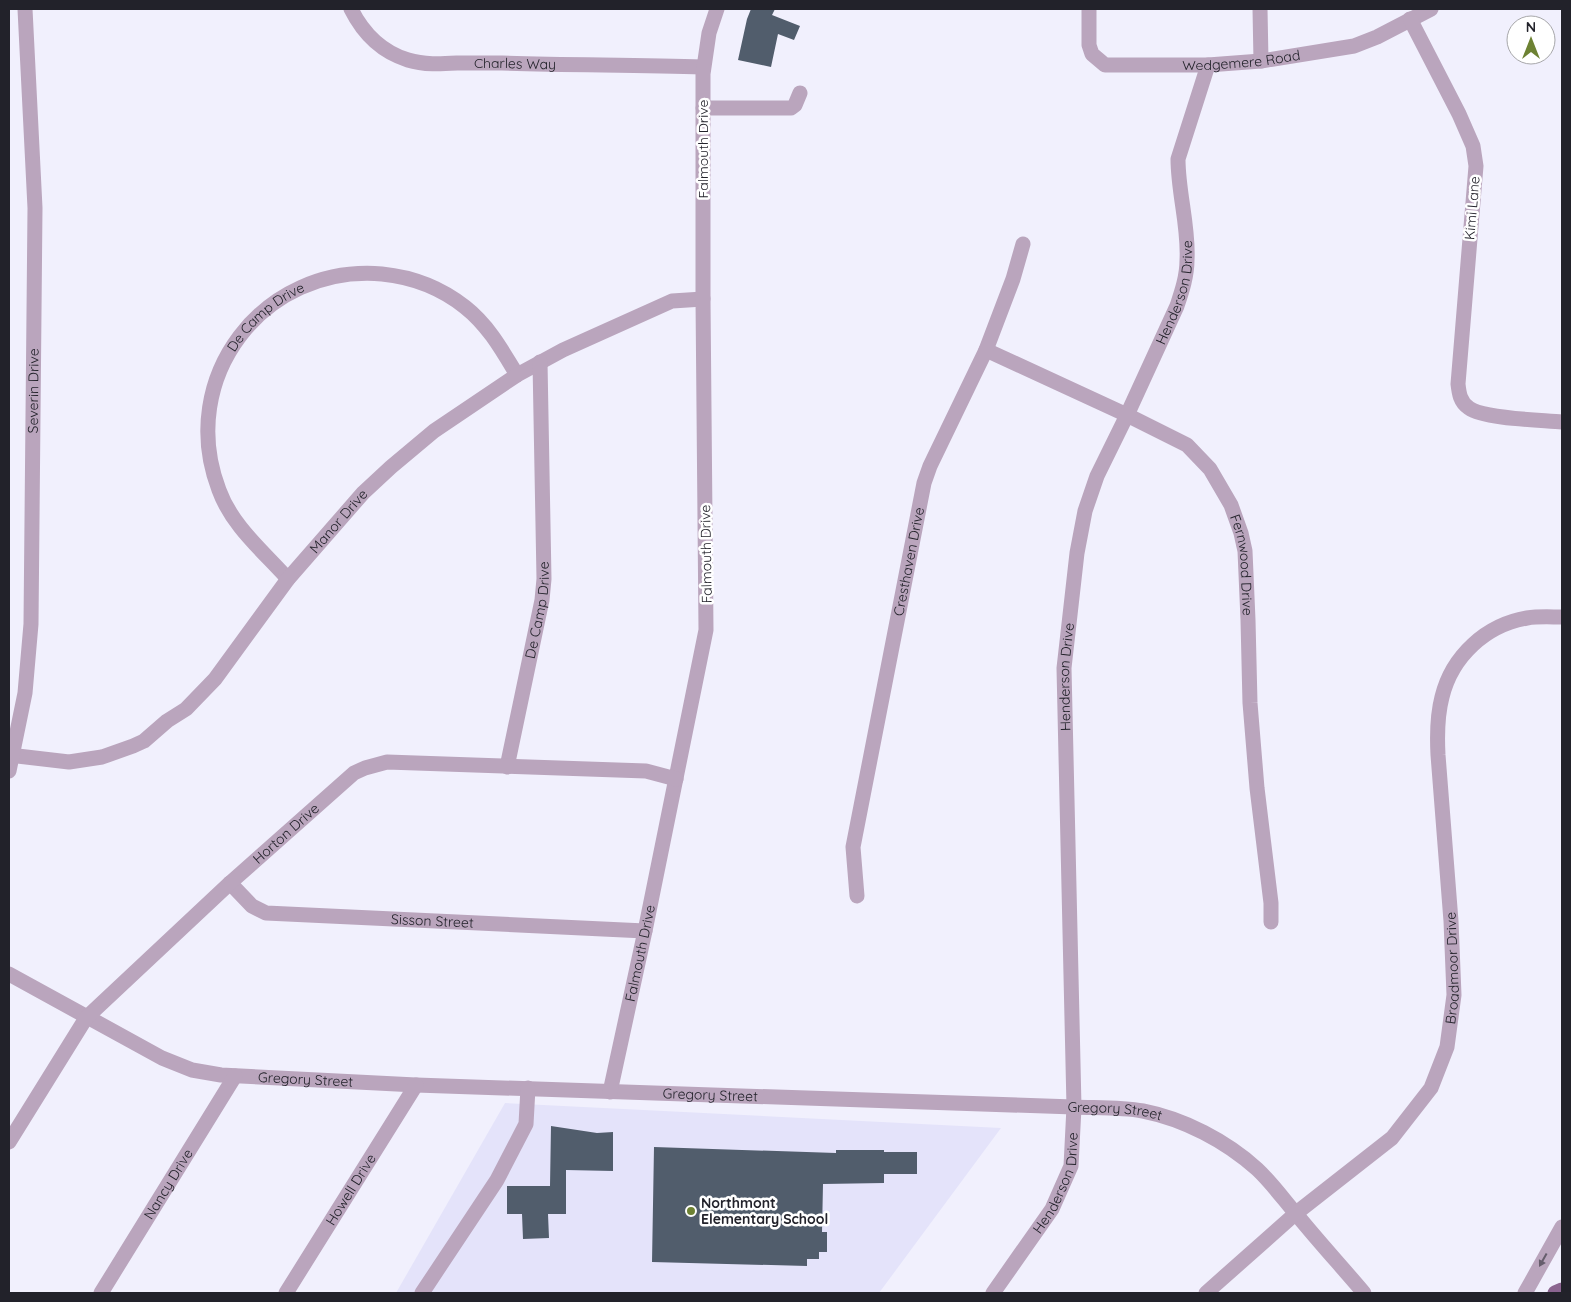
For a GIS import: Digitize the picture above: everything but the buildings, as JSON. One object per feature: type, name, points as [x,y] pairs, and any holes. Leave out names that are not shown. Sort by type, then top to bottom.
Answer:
[{"type":"main road","points":[[1555,1293],[1562,1290]]},
{"type":"street","name":"Severin Drive","points":[[9,771],[25,693],[31,624],[35,208],[25,9]]},
{"type":"street","name":"Charles Way","points":[[351,9],[363,30],[384,49],[396,56],[419,63],[446,65],[703,67]]},
{"type":"street","name":"Falmouth Drive","points":[[610,1092],[645,931],[706,630],[703,67],[709,32],[717,9]]},
{"type":"street","name":"Wedgemere Road","points":[[1089,9],[1089,45],[1092,54],[1105,65],[1208,65],[1261,61],[1354,46],[1377,37],[1431,9]]},
{"type":"street","points":[[1260,9],[1261,61]]},
{"type":"street","name":"Kimi Lane","points":[[1410,19],[1459,114],[1473,146],[1476,166],[1458,384],[1460,398],[1469,408],[1488,415],[1562,422]]},
{"type":"street","name":"Henderson Drive","points":[[993,1293],[1052,1209],[1071,1166],[1074,1107],[1064,668],[1077,553],[1083,518],[1097,476],[1127,415],[1177,306],[1182,291],[1186,275],[1187,249],[1178,175],[1178,159],[1208,65]]},
{"type":"street","points":[[703,108],[791,108],[795,105],[800,92]]},
{"type":"street","name":"Cresthaven Drive","points":[[857,896],[852,847],[924,483],[930,466],[986,350],[1013,279],[1023,244]]},
{"type":"street","name":"De Camp Drive","points":[[288,579],[247,536],[234,519],[219,492],[210,458],[207,423],[214,384],[226,356],[235,341],[258,315],[276,300],[287,294],[302,286],[329,277],[372,273],[407,278],[424,283],[440,291],[470,310],[494,336],[517,375]]},
{"type":"street","name":"Manor Drive","points":[[11,756],[70,762],[102,757],[144,741],[167,721],[186,709],[215,679],[288,579],[363,493],[434,431],[517,375],[594,334],[672,301],[703,300]]},
{"type":"street","name":"Fernwood Drive","points":[[986,350],[1187,445],[1219,483],[1228,499],[1241,533],[1245,551],[1250,703],[1257,788],[1272,904],[1271,922]]},
{"type":"street","name":"De Camp Drive","points":[[507,767],[542,600],[544,579],[540,362]]},
{"type":"street","name":"Broadmoor Drive","points":[[1206,1293],[1295,1214],[1392,1138],[1431,1088],[1447,1047],[1454,995],[1451,922],[1437,735],[1445,686],[1458,661],[1478,640],[1490,632],[1503,625],[1525,618],[1562,617]]},
{"type":"street","name":"Horton Drive","points":[[9,1142],[86,1018],[230,883],[354,773],[387,762],[646,771],[676,779]]},
{"type":"street","name":"Sisson Street","points":[[230,883],[252,906],[266,913],[645,931]]},
{"type":"street","name":"Gregory Street","points":[[9,974],[86,1018],[177,1065],[208,1074],[416,1085],[1074,1107],[1142,1111],[1178,1121],[1205,1133],[1225,1144],[1256,1168],[1284,1198],[1295,1214],[1364,1293]]},
{"type":"street","name":"Nancy Drive","points":[[101,1293],[236,1076]]},
{"type":"street","name":"Howell Drive","points":[[286,1293],[416,1085]]},
{"type":"street","points":[[422,1293],[497,1180],[526,1124],[528,1088]]},
{"type":"street","points":[[1525,1293],[1562,1227]]},
{"type":"shaded area","name":"Northmont Elementary School","points":[[505,1103],[1001,1128],[879,1293],[396,1293]]},
{"type":"place","name":"Northmont Elementary School","points":[[691,1211]]}]
